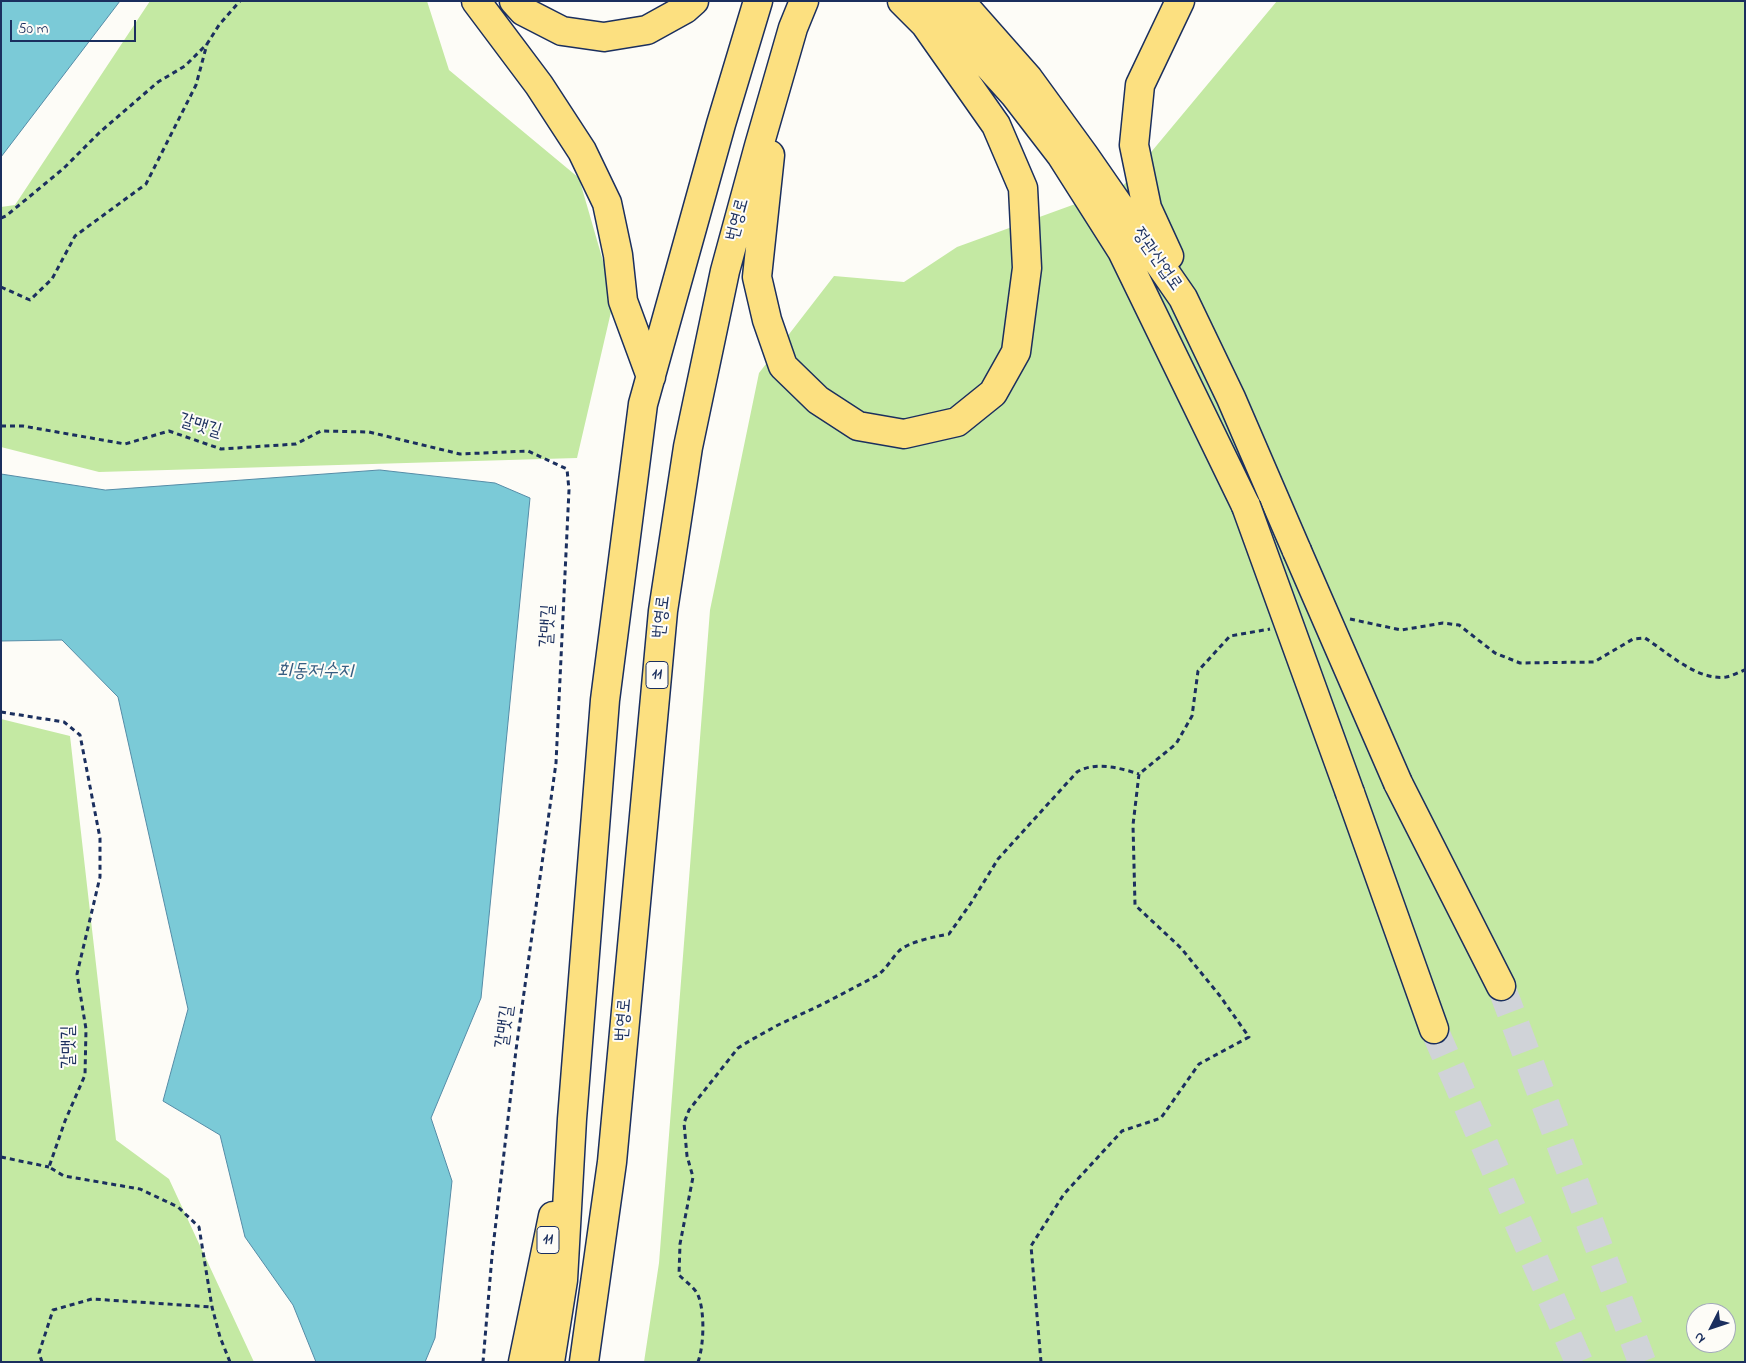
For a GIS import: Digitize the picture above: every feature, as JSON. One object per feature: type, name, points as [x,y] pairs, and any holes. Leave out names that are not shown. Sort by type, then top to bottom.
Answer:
[{"type":"highway","points":[[476,1],[539,85],[582,151],[607,203],[618,255],[623,301],[651,377]]},
{"type":"highway","points":[[514,1],[523,11],[562,31],[604,37],[647,30],[685,9],[694,1]]},
{"type":"highway","name":"11","points":[[550,1362],[563,1280],[572,1119],[605,700],[643,404],[721,124],[758,1]]},
{"type":"highway","name":"번영로","points":[[584,1362],[601,1247],[612,1152],[664,601],[688,447],[725,271],[778,81],[804,1]]},
{"type":"highway","points":[[778,81],[757,277],[767,320],[783,366],[818,400],[858,426],[904,434],[958,422],[994,393],[1016,352],[1028,268],[1023,188],[996,124],[927,12],[902,1]]},
{"type":"highway","name":"정관산업로","points":[[960,1],[1028,78],[1183,298],[1231,398],[1398,783],[1501,986]]},
{"type":"highway","points":[[1180,1],[1140,85],[1134,145],[1147,208],[1169,257],[1183,298]]},
{"type":"highway","name":"정관산업로","points":[[927,12],[1085,194],[1122,251],[1246,506],[1434,1029]]},
{"type":"highway","name":"11","points":[[523,1362],[572,1119]]},
{"type":"highway","name":"번영로","points":[[592,1362],[601,1247]]},
{"type":"path","points":[[1,218],[6,216],[64,168],[100,132],[158,82],[185,66],[207,44],[218,25],[240,1]]},
{"type":"path","points":[[1,287],[30,300],[52,279],[75,236],[146,184],[196,85],[207,44]]},
{"type":"path","name":"갈맷길","points":[[1,426],[23,426],[125,444],[169,431],[221,449],[296,444],[321,431],[369,432],[460,454],[528,451],[567,469],[569,490],[556,763],[516,1050],[492,1256],[482,1362]]},
{"type":"path","points":[[1343,618],[1401,630],[1443,623],[1459,625],[1496,653],[1520,663],[1594,662],[1632,639],[1645,638],[1686,667],[1713,676],[1726,676],[1745,670]]},
{"type":"path","points":[[1041,1362],[1031,1246],[1064,1194],[1122,1131],[1160,1118],[1199,1064],[1249,1037],[1182,948],[1136,905],[1133,825],[1139,774],[1176,744],[1192,716],[1198,671],[1230,636],[1272,628]]},
{"type":"path","name":"갈맷길","points":[[1,712],[64,722],[80,735],[100,838],[100,877],[77,974],[86,1029],[85,1075],[65,1121],[49,1167]]},
{"type":"path","points":[[698,1362],[703,1340],[698,1294],[679,1275],[680,1244],[692,1177],[687,1156],[684,1123],[689,1110],[738,1048],[778,1025],[878,975],[901,949],[932,936],[948,934],[971,903],[998,859],[1077,772],[1086,767],[1120,768],[1139,774]]},
{"type":"path","points":[[1,1157],[49,1167],[64,1176],[140,1189],[178,1207],[199,1227],[212,1307],[220,1337],[230,1362]]},
{"type":"path","points":[[42,1362],[39,1353],[53,1310],[92,1299],[212,1307]]},
{"type":"green space","points":[[150,1],[427,1],[449,70],[579,178],[614,299],[577,458],[99,472],[1,447],[1,207],[15,205]]},
{"type":"green space","points":[[1277,1],[1745,1],[1745,1362],[644,1362],[659,1263],[710,610],[759,373],[834,276],[904,282],[957,247],[1122,187]]},
{"type":"green space","points":[[1,719],[70,736],[116,1140],[169,1179],[254,1362],[1,1362]]},
{"type":"water","points":[[1,1],[120,1],[1,157]]},
{"type":"water","name":"회동저수지","points":[[380,470],[495,483],[530,498],[481,998],[431,1118],[452,1181],[435,1338],[425,1362],[316,1362],[293,1305],[245,1237],[220,1135],[163,1101],[188,1009],[118,697],[62,640],[1,641],[1,474],[105,490]]},
{"type":"tunnel","points":[[1501,986],[1642,1362]]},
{"type":"tunnel","points":[[1434,1029],[1579,1362]]}]
